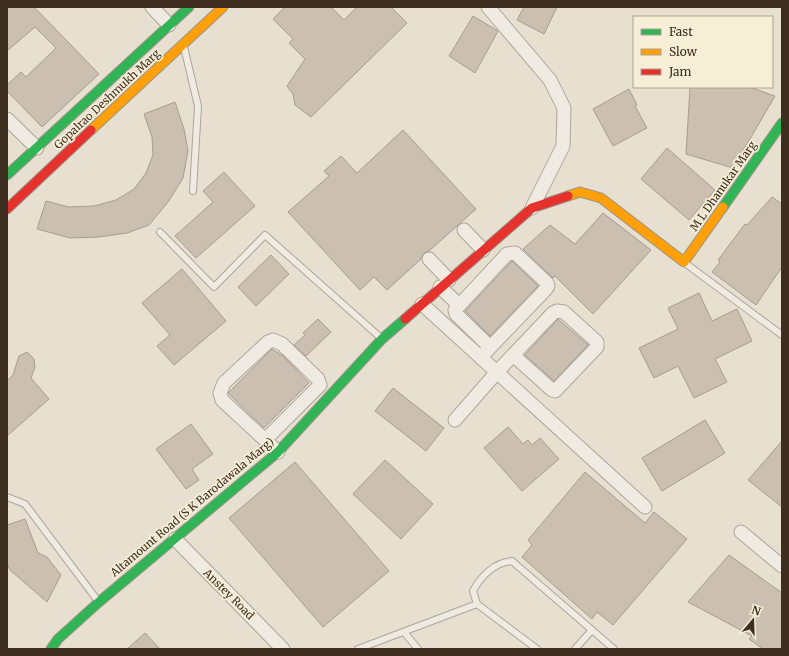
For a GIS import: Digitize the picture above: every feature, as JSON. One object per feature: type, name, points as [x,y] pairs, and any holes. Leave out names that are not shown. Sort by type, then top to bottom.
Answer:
[{"type":"street","points":[[152,7],[169,25]]},
{"type":"street","name":"Gopalrao Deshmukh Marg","points":[[7,175],[189,7]]},
{"type":"street","name":"Gopalrao Deshmukh Marg","points":[[7,209],[223,7]]},
{"type":"street","points":[[488,7],[550,80],[564,108],[563,146],[532,208]]},
{"type":"street","points":[[7,119],[37,148]]},
{"type":"street","name":"M L Dhanukar Marg","points":[[684,262],[782,123]]},
{"type":"street","name":"Altamount Road (S K Barodawala Marg)","points":[[51,649],[58,639],[99,602],[278,452],[382,339],[532,208],[580,192],[601,198],[684,262]]},
{"type":"street","points":[[464,230],[487,247],[505,257]]},
{"type":"street","points":[[481,357],[548,286],[547,283],[517,254],[510,253],[505,257],[455,310],[456,314],[490,347]]},
{"type":"street","points":[[429,259],[459,305]]},
{"type":"street","points":[[422,304],[645,507]]},
{"type":"street","points":[[455,420],[497,372],[513,355],[557,311],[564,312],[597,342],[597,347],[555,391],[513,355]]},
{"type":"street","points":[[265,440],[312,395],[320,385],[318,379],[282,344],[273,340],[268,342],[224,383],[220,393],[222,400],[265,440],[278,452]]},
{"type":"street","points":[[312,395],[321,404]]},
{"type":"street","points":[[741,532],[779,561]]},
{"type":"street","name":"Anstey Road","points":[[175,539],[283,649]]},
{"type":"lane","points":[[184,44],[198,106],[193,191]]},
{"type":"lane","points":[[160,232],[214,287],[265,236],[382,339]]},
{"type":"lane","points":[[684,262],[782,335]]},
{"type":"lane","points":[[7,496],[25,504],[99,602]]},
{"type":"lane","points":[[537,649],[477,604],[473,591],[479,580],[502,562],[512,561],[614,649]]},
{"type":"lane","points":[[358,649],[477,604]]},
{"type":"lane","points":[[575,649],[592,630]]},
{"type":"lane","points":[[404,632],[418,649]]},
{"type":"building","points":[[7,7],[34,7],[99,74],[42,127],[7,91],[7,85],[21,72],[26,77],[56,48],[35,27],[7,51]]},
{"type":"building","points":[[285,7],[331,7],[344,20],[357,7],[391,7],[407,23],[311,117],[295,105],[293,94],[287,86],[305,59],[289,43],[293,39],[273,19]]},
{"type":"building","points":[[524,7],[557,7],[544,34],[517,20]]},
{"type":"building","points":[[473,16],[498,31],[475,73],[449,56]]},
{"type":"building","points":[[690,88],[752,88],[775,96],[733,168],[686,154]]},
{"type":"building","points":[[629,89],[637,105],[635,106],[647,128],[613,146],[593,109]]},
{"type":"building","points":[[175,102],[184,129],[188,151],[183,178],[168,202],[149,225],[127,233],[99,237],[70,238],[37,229],[46,201],[69,207],[94,206],[116,200],[134,189],[146,173],[153,155],[152,137],[144,114]]},
{"type":"building","points":[[403,130],[476,209],[429,251],[424,253],[421,259],[387,290],[374,277],[360,290],[288,212],[329,176],[324,171],[341,156],[357,173]]},
{"type":"building","points":[[667,148],[715,190],[689,220],[641,179]]},
{"type":"building","points":[[224,172],[255,206],[196,258],[175,236],[213,202],[203,191]]},
{"type":"building","points":[[772,197],[782,204],[782,267],[756,305],[712,272],[720,262],[718,260],[745,224],[747,225]]},
{"type":"building","points":[[603,213],[651,250],[593,314],[555,276],[553,278],[523,249],[550,225],[575,244]]},
{"type":"building","points":[[271,255],[289,274],[256,306],[238,287]]},
{"type":"building","points":[[512,261],[538,286],[490,336],[465,311]]},
{"type":"building","points":[[182,269],[226,321],[174,365],[157,346],[170,335],[142,303]]},
{"type":"building","points":[[699,293],[712,321],[737,309],[752,341],[715,359],[727,382],[694,398],[678,366],[654,378],[639,348],[678,329],[668,308]]},
{"type":"building","points":[[318,319],[331,332],[306,356],[294,345],[305,335],[303,333]]},
{"type":"building","points":[[558,319],[588,345],[554,381],[525,355]]},
{"type":"building","points":[[272,349],[283,356],[309,383],[264,428],[228,393]]},
{"type":"building","points":[[27,352],[34,359],[35,367],[31,378],[49,399],[7,436],[7,381],[13,375],[19,356]]},
{"type":"building","points":[[393,388],[444,428],[426,451],[375,411]]},
{"type":"building","points":[[705,420],[725,453],[662,491],[642,458]]},
{"type":"building","points":[[191,424],[213,454],[192,469],[199,480],[186,489],[156,449]]},
{"type":"building","points":[[508,427],[523,444],[528,440],[532,445],[540,438],[559,459],[522,491],[484,448]]},
{"type":"building","points":[[782,441],[782,507],[748,480]]},
{"type":"building","points":[[385,460],[433,504],[401,539],[353,494]]},
{"type":"building","points":[[295,462],[389,571],[323,627],[229,518]]},
{"type":"building","points":[[585,472],[645,523],[654,512],[687,539],[613,625],[597,612],[592,619],[522,557],[532,545],[528,540]]},
{"type":"building","points":[[25,519],[38,553],[47,557],[61,575],[47,602],[10,570],[7,564],[7,525]]},
{"type":"building","points":[[729,555],[782,593],[782,649],[763,649],[749,639],[752,636],[688,602]]},
{"type":"building","points":[[145,633],[160,649],[127,649]]},
{"type":"traffic: fast","points":[[7,175],[189,7]]},
{"type":"traffic: fast","points":[[723,207],[782,123]]},
{"type":"traffic: fast","points":[[51,649],[58,639],[99,602],[278,452],[382,339],[405,319]]},
{"type":"traffic: slow","points":[[91,130],[223,7]]},
{"type":"traffic: slow","points":[[568,196],[580,192],[601,198],[684,262],[723,207]]},
{"type":"traffic: jam","points":[[7,209],[91,130]]},
{"type":"traffic: jam","points":[[405,319],[532,208],[568,196]]}]
